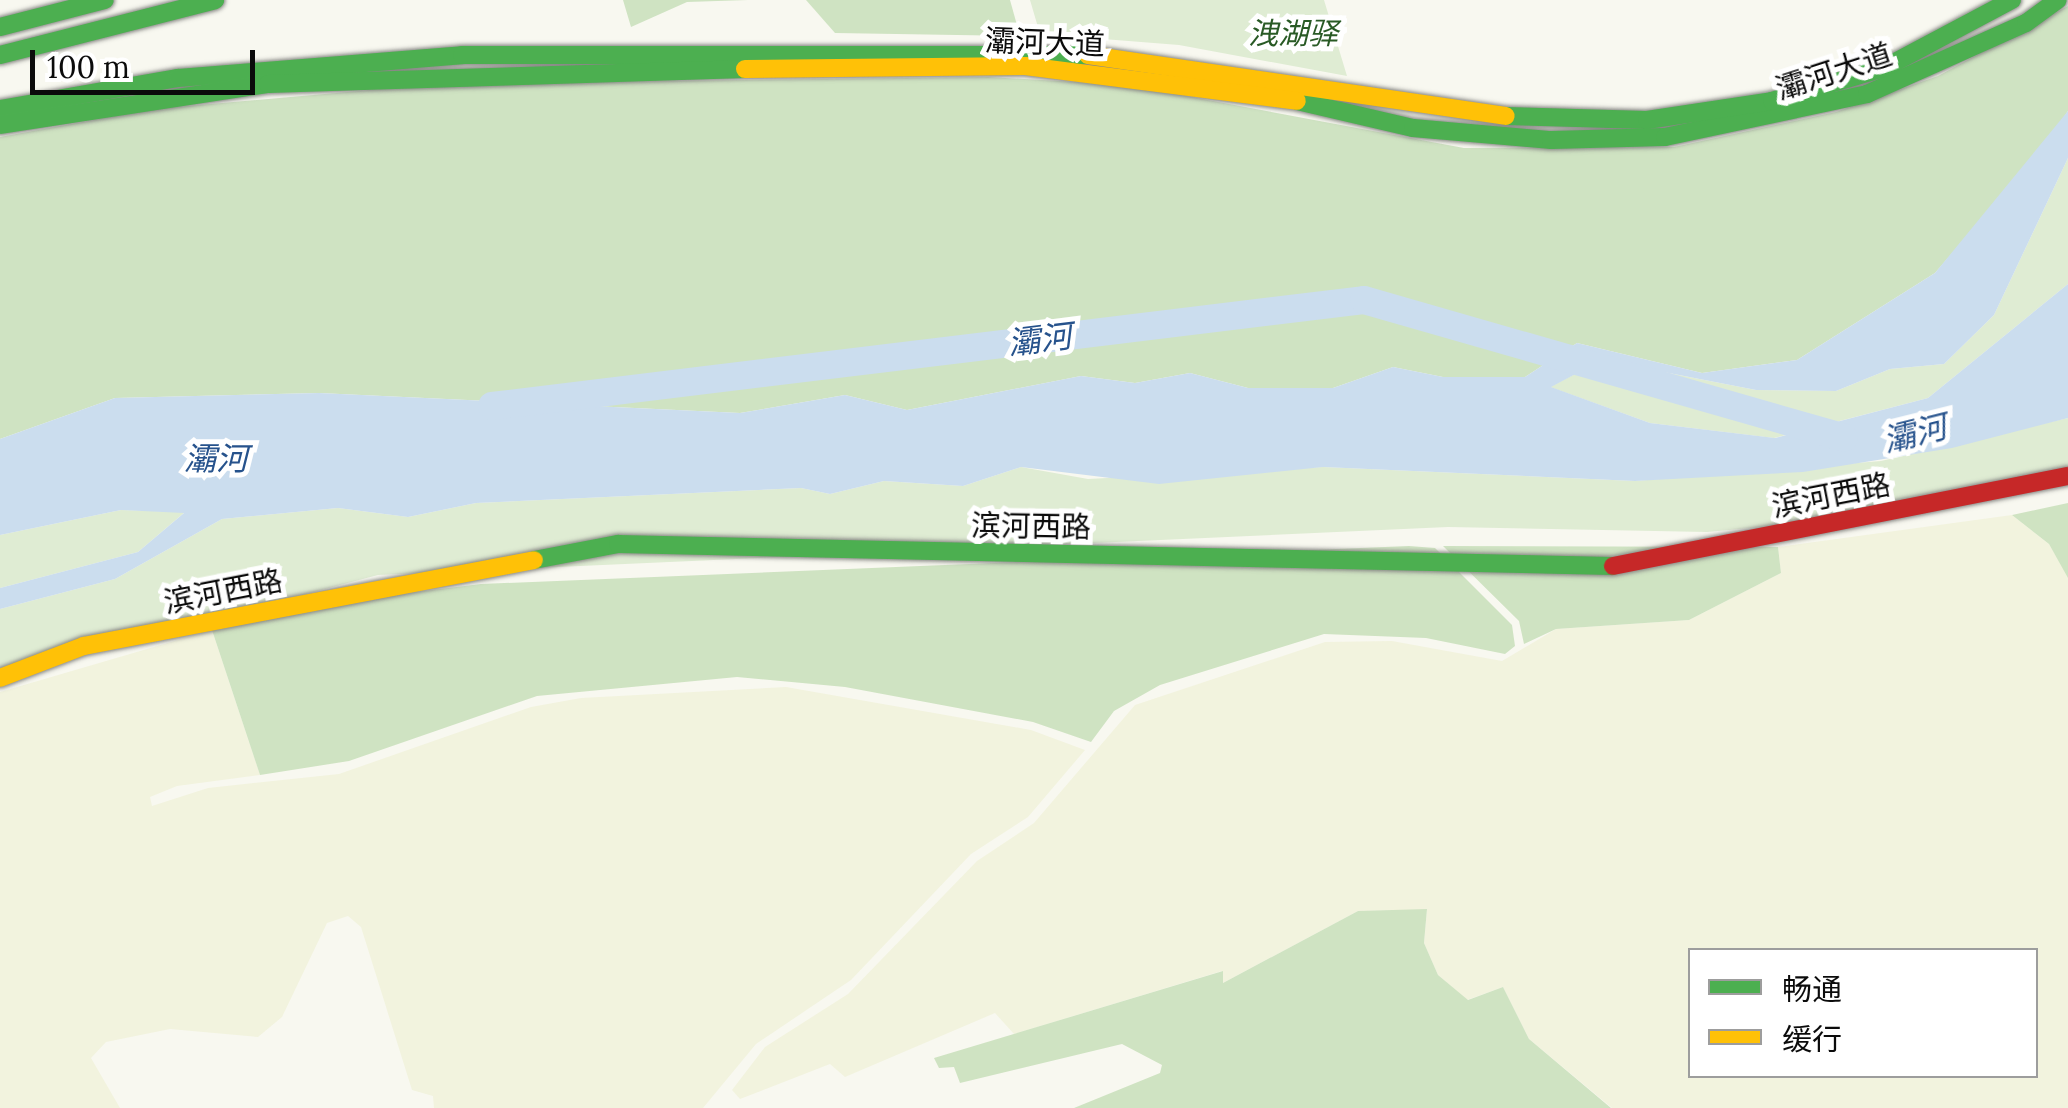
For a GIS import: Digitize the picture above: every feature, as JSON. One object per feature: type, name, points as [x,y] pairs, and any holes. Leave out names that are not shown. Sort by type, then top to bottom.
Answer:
[{"type":"main road","points":[[0,27],[106,0]]},
{"type":"main road","points":[[0,55],[215,0]]},
{"type":"main road","name":"灞河大道","points":[[0,109],[178,78],[462,54],[1027,50],[1161,60],[1486,116],[1647,120],[1772,101],[1884,68],[2012,0]]},
{"type":"main road","name":"灞河大道","points":[[0,125],[268,84],[427,74],[1024,66],[1239,88],[1429,130],[1551,140],[1666,137],[1867,94],[2026,22],[2058,0]]},
{"type":"main road","name":"滨河西路","points":[[0,678],[84,646],[618,544],[1610,567],[2068,476]]},
{"type":"green space","points":[[623,0],[748,0],[687,2],[631,27]]},
{"type":"green space","points":[[806,0],[1010,0],[1020,36],[835,33]]},
{"type":"green space","name":"洩湖驿","points":[[1030,0],[1324,0],[1347,76],[1179,45],[1040,34]]},
{"type":"green space","points":[[2068,6],[2068,111],[2040,151],[1935,273],[1797,360],[1702,373],[1577,343],[1525,377],[1443,377],[1393,367],[1333,388],[1248,388],[1190,373],[1135,383],[1081,376],[907,410],[845,395],[740,413],[319,393],[115,398],[0,439],[0,137],[154,109],[437,84],[988,77],[1127,85],[1464,148],[1674,147],[1836,112],[1938,76]]},
{"type":"green space","points":[[2068,158],[2068,284],[1928,398],[1774,438],[1650,423],[1550,387],[1602,360],[1756,390],[1836,391],[1890,369],[1944,364],[1994,315]]},
{"type":"green space","points":[[2068,418],[2068,480],[1920,512],[1707,532],[1448,527],[378,575],[0,675],[0,609],[115,579],[222,519],[338,508],[408,517],[476,503],[801,488],[830,494],[884,481],[963,486],[1021,467],[1088,479],[1323,467],[1635,481],[1881,461]]},
{"type":"green space","points":[[2068,503],[2068,578],[2049,544],[2012,515]]},
{"type":"green space","points":[[121,510],[185,512],[138,552],[0,588],[0,535]]},
{"type":"green space","points":[[2012,515],[2049,544],[2068,576],[2068,1108],[1612,1108],[1529,1039],[1503,987],[1467,1000],[1438,975],[1424,943],[1427,910],[1358,911],[1221,984],[1222,971],[1014,1034],[995,1013],[845,1077],[830,1064],[740,1099],[732,1090],[765,1047],[848,994],[977,861],[1034,823],[1135,705],[1325,642],[1392,641],[1502,661],[1556,629],[1689,620],[1781,573],[1778,547]]},
{"type":"green space","points":[[1443,546],[1778,547],[1781,573],[1689,620],[1556,629],[1524,644],[1519,621]]},
{"type":"green space","points":[[1435,548],[1512,625],[1515,646],[1505,654],[1426,638],[1324,634],[1160,685],[1114,711],[1091,742],[1033,722],[845,687],[737,677],[537,696],[349,761],[260,775],[212,630],[302,606],[481,584]]},
{"type":"green space","points":[[212,630],[260,775],[177,786],[150,797],[152,806],[208,788],[339,774],[531,707],[581,698],[786,687],[1031,730],[1085,750],[1028,817],[971,854],[851,980],[756,1044],[703,1108],[434,1108],[433,1096],[412,1090],[361,927],[348,916],[327,923],[282,1017],[258,1037],[170,1029],[106,1042],[91,1058],[120,1108],[0,1108],[0,692]]},
{"type":"green space","points":[[1427,909],[1424,943],[1438,975],[1468,1000],[1503,987],[1529,1039],[1611,1108],[1074,1108],[1160,1073],[1162,1065],[1122,1044],[960,1083],[954,1067],[939,1068],[934,1058],[1223,971],[1223,983],[1358,911]]},
{"type":"water","name":"灞河","points":[[2068,111],[2068,158],[1994,315],[1944,364],[1890,369],[1836,391],[1756,390],[1602,360],[1551,387],[1650,423],[1775,438],[1928,398],[2068,284],[2068,418],[1952,448],[1803,472],[1635,481],[1323,467],[1159,484],[1021,467],[963,486],[884,481],[830,494],[801,488],[476,503],[408,517],[338,508],[222,519],[115,579],[0,609],[0,588],[138,552],[184,513],[121,510],[0,535],[0,439],[115,398],[319,393],[740,413],[845,395],[907,410],[1081,376],[1135,383],[1190,373],[1248,388],[1333,388],[1393,367],[1443,377],[1525,377],[1577,343],[1702,373],[1797,360],[1935,273]]},
{"type":"waterway","name":"灞河","points":[[492,406],[1364,300],[1844,438]]},
{"type":"traffic: fast","points":[[0,27],[105,0]]},
{"type":"traffic: fast","points":[[0,55],[215,0]]},
{"type":"traffic: fast","points":[[1506,116],[1647,120],[1772,101],[1884,68],[2012,0]]},
{"type":"traffic: fast","points":[[1297,101],[1413,128],[1551,140],[1665,137],[1867,94],[2026,23],[2058,0]]},
{"type":"traffic: fast","points":[[0,109],[178,78],[462,55],[1088,55]]},
{"type":"traffic: fast","points":[[0,125],[268,84],[745,69]]},
{"type":"traffic: fast","points":[[534,560],[618,544],[1613,566]]},
{"type":"traffic: slow","points":[[1088,55],[1506,116]]},
{"type":"traffic: slow","points":[[745,69],[1025,66],[1297,101]]},
{"type":"traffic: slow","points":[[0,678],[84,646],[534,560]]},
{"type":"traffic: jam","points":[[1613,566],[2068,476]]}]
